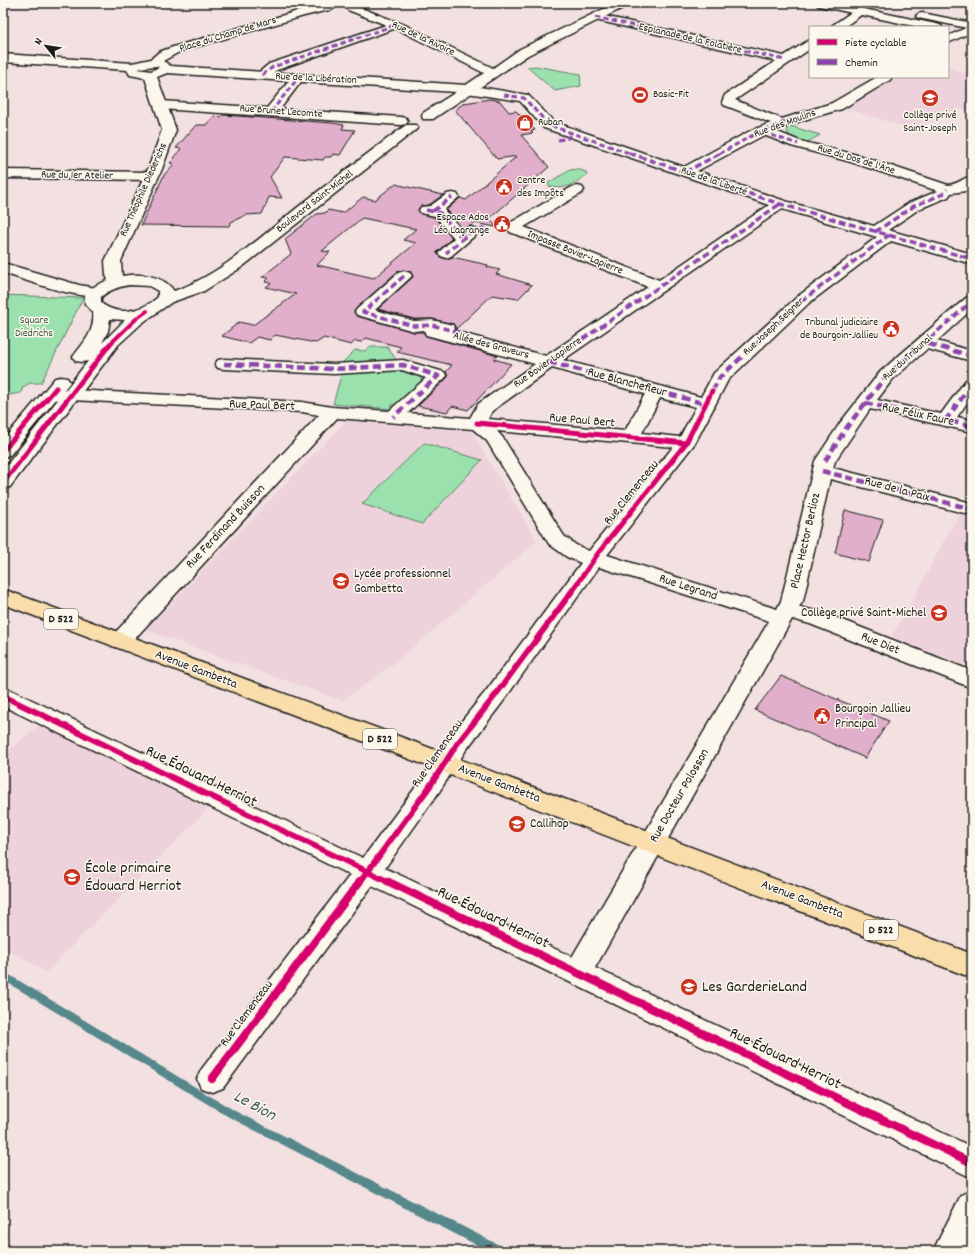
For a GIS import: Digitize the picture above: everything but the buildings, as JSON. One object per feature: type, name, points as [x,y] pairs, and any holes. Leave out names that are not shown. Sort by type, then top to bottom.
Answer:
[{"type":"main road","name":"Avenue Gambetta","points":[[3,596],[444,763],[972,966]]},
{"type":"street","name":"Boulevard Saint-Michel","points":[[147,311],[156,308],[166,294],[198,288],[219,275],[414,119],[467,89],[524,52],[625,3]]},
{"type":"street","points":[[819,3],[858,7],[969,30]]},
{"type":"street","points":[[332,7],[358,5]]},
{"type":"street","name":"Rue de la Rivoire","points":[[358,5],[395,25],[492,72]]},
{"type":"street","name":"Place du Champ de Mars","points":[[158,68],[320,19],[331,15],[332,7]]},
{"type":"street","points":[[837,26],[858,7]]},
{"type":"street","points":[[858,7],[932,26]]},
{"type":"street","name":"Esplanade de la Folatière","points":[[594,17],[785,60]]},
{"type":"street","points":[[262,76],[273,67],[395,25]]},
{"type":"street","points":[[949,30],[969,30]]},
{"type":"street","points":[[949,40],[969,30]]},
{"type":"street","points":[[782,123],[728,102],[729,98],[809,45]]},
{"type":"street","name":"Rue de la Libération","points":[[3,58],[134,67],[132,70],[137,74],[158,68],[467,89]]},
{"type":"street","name":"Rue Théophile Diederichs","points":[[117,282],[114,275],[113,261],[155,169],[169,130],[162,105],[158,68]]},
{"type":"street","points":[[270,112],[298,78]]},
{"type":"street","name":"Rue des Moulins","points":[[685,172],[760,132],[782,123],[837,106],[884,78]]},
{"type":"street","name":"Rue de la Liberté","points":[[467,89],[524,98],[549,125],[571,133],[780,204],[972,259]]},
{"type":"street","name":"Rue Brunet Lecomte","points":[[162,105],[414,119]]},
{"type":"street","name":"Rue du Dos de l'Âne","points":[[760,132],[857,159],[947,189]]},
{"type":"street","points":[[558,140],[568,138],[571,133]]},
{"type":"street","name":"Rue du 1er Atelier","points":[[3,174],[151,176]]},
{"type":"street","points":[[947,189],[961,188],[972,180]]},
{"type":"street","name":"Rue Joseph Seigner","points":[[686,443],[720,377],[803,300],[914,206],[943,194],[947,189]]},
{"type":"street","name":"Impasse Bovier-Lapierre","points":[[576,190],[515,226],[515,229],[663,285]]},
{"type":"street","points":[[446,253],[477,230],[459,235],[440,213],[429,211],[452,197]]},
{"type":"street","name":"Rue Bovier Lapierre","points":[[477,423],[484,408],[780,204]]},
{"type":"street","points":[[3,268],[78,290],[96,292]]},
{"type":"street","points":[[404,276],[362,312],[414,326],[432,325],[458,332]]},
{"type":"street","points":[[147,311],[118,315],[101,311],[93,304],[92,300],[96,292],[102,288],[117,282],[135,280],[151,281],[160,284],[166,294]]},
{"type":"street","name":"Rue du Tribunal","points":[[824,466],[865,403],[886,376],[972,301]]},
{"type":"street","points":[[3,451],[52,394],[95,340],[104,323],[101,311]]},
{"type":"street","points":[[3,483],[112,341],[147,311]]},
{"type":"street","name":"Allée des Graveurs","points":[[432,331],[499,347],[549,362]]},
{"type":"street","points":[[926,342],[972,356]]},
{"type":"street","name":"Rue Blanchefleur","points":[[549,362],[655,391],[709,397]]},
{"type":"street","points":[[224,364],[334,369],[403,365],[438,376],[393,417]]},
{"type":"street","points":[[945,421],[968,390]]},
{"type":"street","points":[[631,437],[655,391]]},
{"type":"street","name":"Rue Paul Bert","points":[[52,394],[170,402],[302,407],[332,412],[477,423],[686,443]]},
{"type":"street","name":"Rue Félix Faure","points":[[865,403],[972,426]]},
{"type":"street","name":"Rue Ferdinand Buisson","points":[[120,641],[332,412]]},
{"type":"street","points":[[477,423],[494,438],[556,540],[571,552],[594,560]]},
{"type":"street","name":"Rue Clemenceau","points":[[212,1079],[368,872],[430,786],[457,744],[594,560],[686,443]]},
{"type":"street","name":"Rue de la Paix","points":[[824,466],[972,509]]},
{"type":"street","name":"Place Hector Berlioz","points":[[784,614],[792,601],[824,466]]},
{"type":"street","name":"Rue Legrand","points":[[594,560],[608,562],[784,614]]},
{"type":"street","name":"Rue Diet","points":[[784,614],[816,618],[972,680]]},
{"type":"street","name":"Rue Docteur Polosson","points":[[577,973],[784,614]]},
{"type":"street","name":"Rue Édouard Herriot","points":[[3,696],[972,1163]]},
{"type":"street","points":[[950,1251],[972,1206]]},
{"type":"shaded area","points":[[949,67],[972,74],[972,110],[959,109],[913,130],[845,108],[896,78],[949,78]]},
{"type":"shaded area","name":"Lycée professionnel Gambetta","points":[[346,421],[471,431],[537,541],[395,663],[342,701],[145,630]]},
{"type":"shaded area","name":"Collège privé Saint-Michel","points":[[960,514],[972,517],[972,668],[891,637],[919,589],[944,540]]},
{"type":"shaded area","name":"École primaire Édouard Herriot","points":[[42,722],[211,806],[46,972],[3,947],[3,756]]},
{"type":"green space","points":[[535,66],[580,74],[581,86],[555,91],[527,67]]},
{"type":"green space","points":[[790,126],[820,135],[806,143],[794,139],[789,135],[787,129]]},
{"type":"green space","points":[[577,169],[586,172],[587,175],[569,186],[560,188],[549,186],[548,183],[570,170]]},
{"type":"green space","name":"Square Diedrichs","points":[[3,295],[83,298],[41,383],[30,383],[23,387],[21,393],[3,396]]},
{"type":"green space","points":[[370,347],[387,347],[398,362],[418,373],[423,383],[400,405],[394,404],[391,406],[391,409],[333,404],[342,372],[341,364],[355,350],[365,351]]},
{"type":"green space","points":[[424,443],[482,460],[422,524],[362,504]]},
{"type":"waterway","name":"Le Bion","points":[[3,975],[232,1114],[499,1251]]},
{"type":"marked path","points":[[595,17],[785,60]]},
{"type":"marked path","points":[[262,75],[273,67],[395,25]]},
{"type":"marked path","points":[[271,112],[298,78]]},
{"type":"marked path","points":[[504,95],[524,98],[549,125],[571,133],[780,204],[972,259]]},
{"type":"marked path","points":[[685,172],[755,134],[795,118]]},
{"type":"marked path","points":[[765,130],[771,135],[798,144]]},
{"type":"marked path","points":[[558,140],[568,138],[571,133]]},
{"type":"marked path","points":[[875,232],[914,206],[943,194],[947,189]]},
{"type":"marked path","points":[[433,211],[452,197]]},
{"type":"marked path","points":[[549,362],[780,204]]},
{"type":"marked path","points":[[426,210],[440,213],[459,235],[471,232],[446,253]]},
{"type":"marked path","points":[[471,232],[479,231],[484,227]]},
{"type":"marked path","points":[[712,391],[720,377],[803,300],[889,235]]},
{"type":"marked path","points":[[404,276],[363,312],[414,326],[432,325],[458,332]]},
{"type":"marked path","points":[[825,461],[847,427],[886,376],[972,301]]},
{"type":"marked path","points":[[926,343],[972,356]]},
{"type":"marked path","points":[[549,362],[706,404]]},
{"type":"marked path","points":[[224,364],[334,369],[403,365],[438,376],[393,417]]},
{"type":"marked path","points":[[945,421],[972,384]]},
{"type":"marked path","points":[[865,403],[972,426]]},
{"type":"marked path","points":[[822,471],[972,509]]},
{"type":"cycle path","points":[[3,483],[112,341],[147,311]]},
{"type":"cycle path","points":[[3,451],[56,388]]},
{"type":"cycle path","points":[[212,1079],[367,872],[430,786],[457,744],[494,697],[599,552],[686,443],[712,391]]},
{"type":"cycle path","points":[[477,423],[686,443]]},
{"type":"cycle path","points":[[3,696],[972,1163]]},
{"type":"place","name":"Basic-Fit","points":[[640,95]]},
{"type":"place","name":"Collège privé Saint-Joseph","points":[[930,98]]},
{"type":"place","name":"Ruban","points":[[525,123]]},
{"type":"place","name":"Centre des Impôts","points":[[504,187]]},
{"type":"place","name":"Espace Ados Léo Lagrange","points":[[502,224]]},
{"type":"place","name":"Tribunal judiciaire de Bourgoin-Jallieu","points":[[891,329]]},
{"type":"place","name":"Lycée professionnel Gambetta","points":[[341,581]]},
{"type":"place","name":"Collège privé Saint-Michel","points":[[939,613]]},
{"type":"place","name":"Bourgoin Jallieu Principal","points":[[822,716]]},
{"type":"place","name":"Callihop","points":[[517,824]]},
{"type":"place","name":"École primaire Édouard Herriot","points":[[72,877]]},
{"type":"place","name":"Les GarderieLand","points":[[689,987]]}]
